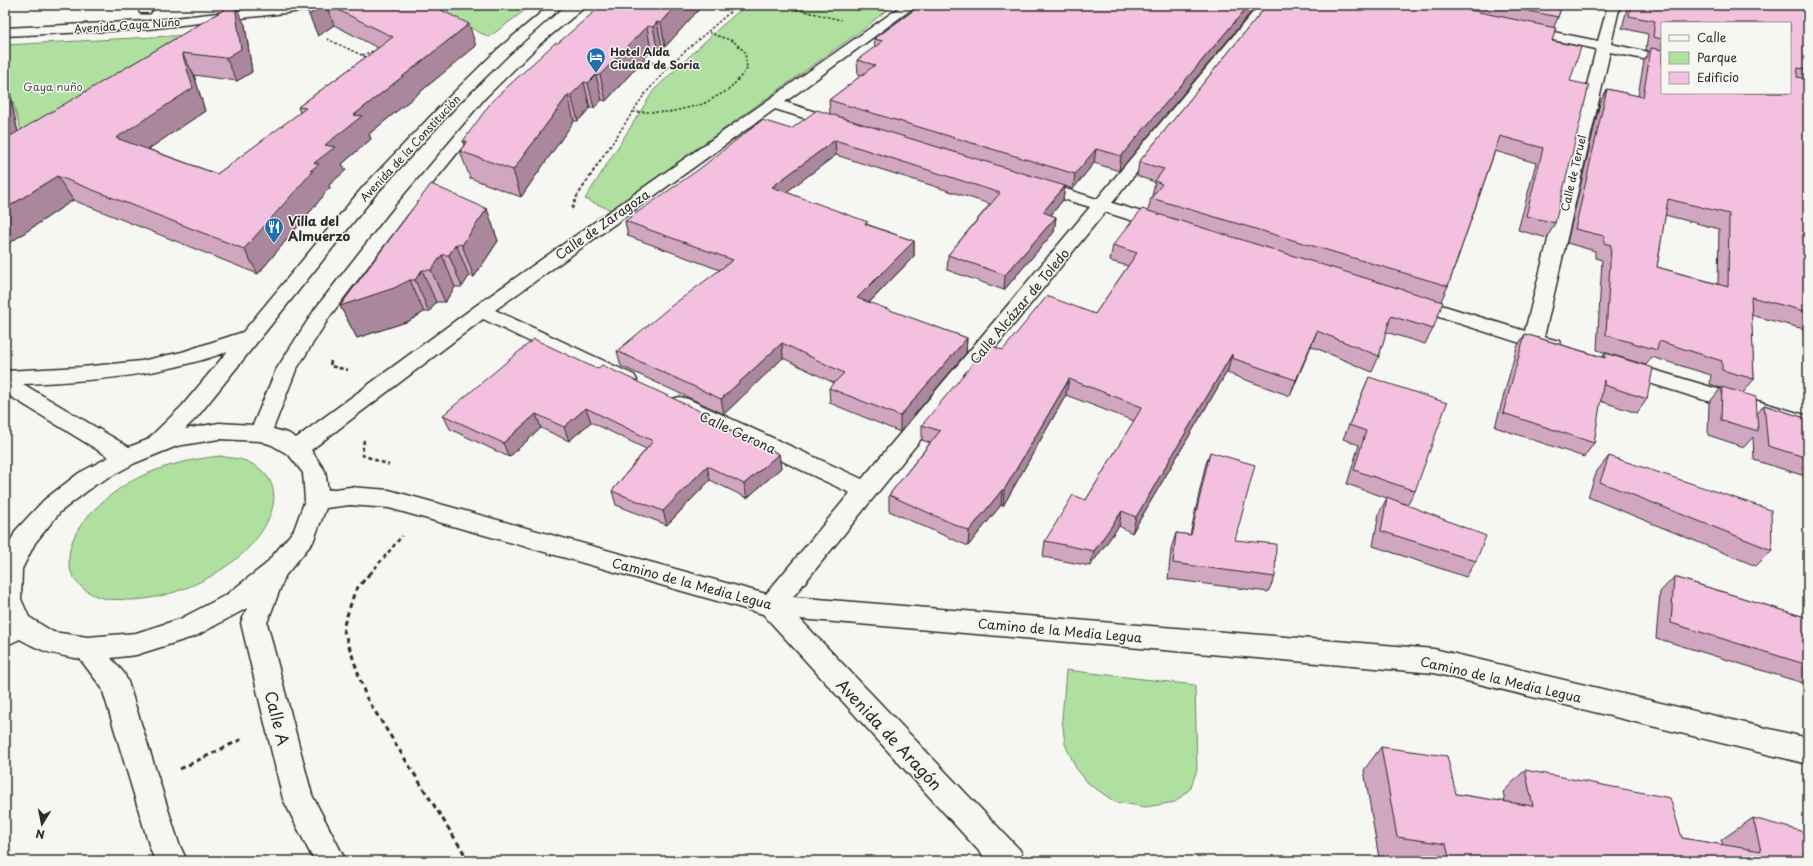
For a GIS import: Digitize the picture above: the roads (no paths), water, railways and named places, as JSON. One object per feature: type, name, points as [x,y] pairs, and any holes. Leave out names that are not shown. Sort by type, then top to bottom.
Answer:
[{"type":"street","name":"Avenida Gaya Nuño","points":[[5,32],[148,25],[319,5]]},
{"type":"street","name":"Avenida de la Constitución","points":[[150,448],[174,428],[190,411],[369,192],[475,79],[503,52],[558,5]]},
{"type":"street","points":[[260,433],[286,370],[322,313],[401,211],[492,101],[545,49],[598,5]]},
{"type":"street","name":"Calle de Zaragoza","points":[[297,449],[480,311],[911,5]]},
{"type":"street","name":"Calle Alcázar de Toledo","points":[[772,606],[1266,5]]},
{"type":"street","name":"Calle de Teruel","points":[[1533,340],[1614,5]]},
{"type":"street","name":"Avenida Gaya Nuño","points":[[129,12],[145,8],[159,9]]},
{"type":"street","name":"Avenida Gaya Nuño","points":[[37,18],[76,17],[107,14]]},
{"type":"street","points":[[1510,27],[1661,59]]},
{"type":"street","points":[[773,103],[855,129]]},
{"type":"street","points":[[1019,180],[1185,231]]},
{"type":"street","points":[[1395,297],[1571,352]]},
{"type":"street","points":[[480,311],[644,388]]},
{"type":"street","points":[[5,378],[110,372],[159,364],[200,354],[250,337]]},
{"type":"street","points":[[1609,363],[1808,424]]},
{"type":"street","points":[[5,383],[127,457]]},
{"type":"street","name":"Calle Gerona","points":[[666,398],[866,491]]},
{"type":"street","points":[[219,431],[260,433],[280,439],[297,449],[314,471],[317,500],[304,535],[274,572],[235,603],[187,628],[136,644],[88,648],[48,642],[13,630],[8,599],[10,569],[25,537],[52,506],[87,479],[127,457],[174,439],[219,431]]},
{"type":"street","name":"Camino de la Media Legua","points":[[317,500],[350,496],[389,499],[772,606],[1434,661],[1808,751]]},
{"type":"street","name":"Calle A","points":[[274,572],[254,623],[298,799],[330,861]]},
{"type":"street","name":"Avenida de Aragón","points":[[772,606],[1009,861]]},
{"type":"street","points":[[88,648],[114,682],[165,848],[171,861]]},
{"type":"place","name":"Hotel Alda Ciudad de Soria","points":[[596,74]]},
{"type":"place","name":"Villa del Almuerzo","points":[[274,244]]},
{"type":"park label","name":"Gaya nuño","points":[[53,86]]}]
